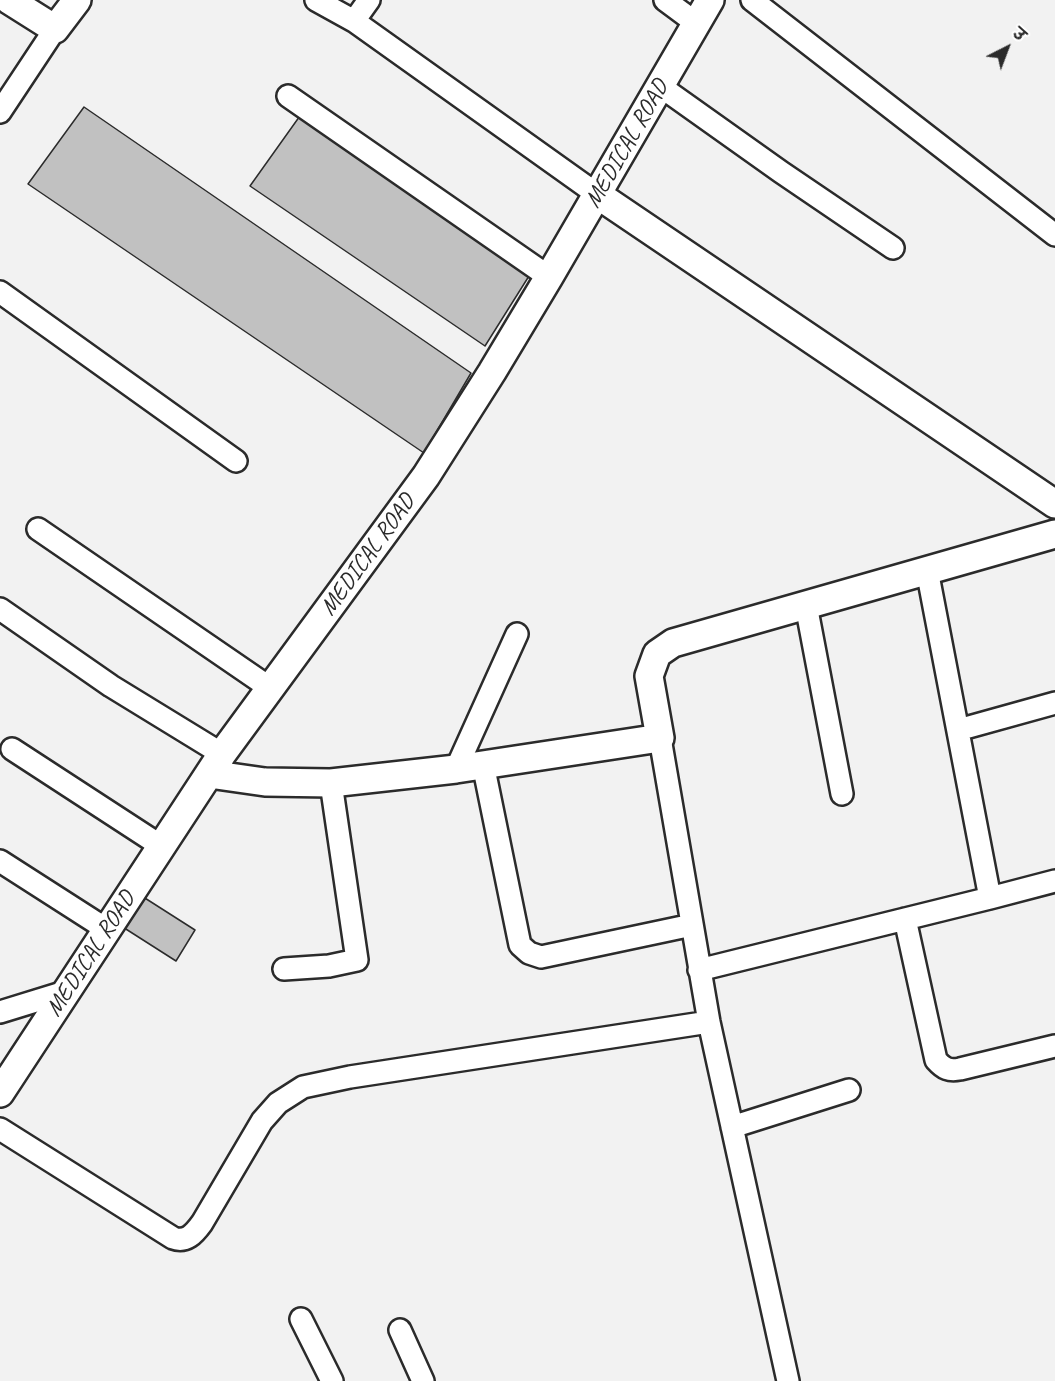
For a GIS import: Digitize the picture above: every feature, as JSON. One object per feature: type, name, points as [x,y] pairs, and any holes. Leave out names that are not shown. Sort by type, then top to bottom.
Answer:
[{"type":"street","points":[[9,0],[55,30]]},
{"type":"street","points":[[0,112],[77,0]]},
{"type":"street","points":[[316,0],[354,21],[598,195],[1055,504]]},
{"type":"street","points":[[354,21],[369,0]]},
{"type":"street","points":[[665,0],[696,23]]},
{"type":"street","name":"MEDICAL ROAD","points":[[0,1093],[215,764],[426,476],[492,372],[598,195],[710,0]]},
{"type":"street","points":[[752,0],[1055,235]]},
{"type":"street","points":[[660,86],[893,248]]},
{"type":"street","points":[[288,96],[549,277]]},
{"type":"street","points":[[0,292],[236,461]]},
{"type":"street","points":[[38,529],[270,688]]},
{"type":"street","points":[[788,1381],[708,1022],[649,676],[657,654],[673,644],[1055,534]]},
{"type":"street","points":[[927,570],[990,898]]},
{"type":"street","points":[[806,604],[842,794]]},
{"type":"street","points":[[0,609],[111,686],[215,764],[265,782],[331,783],[456,769],[660,738]]},
{"type":"street","points":[[456,769],[517,634]]},
{"type":"street","points":[[958,730],[1055,703]]},
{"type":"street","points":[[12,749],[161,846]]},
{"type":"street","points":[[483,764],[520,945],[529,953],[541,957],[692,926]]},
{"type":"street","points":[[284,969],[329,966],[357,960],[331,783]]},
{"type":"street","points":[[0,861],[106,929]]},
{"type":"street","points":[[699,970],[1055,881]]},
{"type":"street","points":[[904,919],[936,1059],[943,1068],[951,1071],[1055,1046]]},
{"type":"street","points":[[0,1012],[65,992]]},
{"type":"street","points":[[0,1129],[179,1241],[194,1233],[202,1223],[262,1121],[278,1102],[303,1087],[350,1077],[708,1022]]},
{"type":"street","points":[[732,1127],[849,1090]]},
{"type":"street","points":[[301,1319],[332,1381]]},
{"type":"street","points":[[400,1330],[423,1381]]},
{"type":"building","points":[[84,107],[471,373],[424,453],[28,184]]},
{"type":"building","points":[[302,113],[529,276],[485,346],[250,186]]},
{"type":"building","points":[[137,893],[195,930],[176,961],[118,924]]}]
